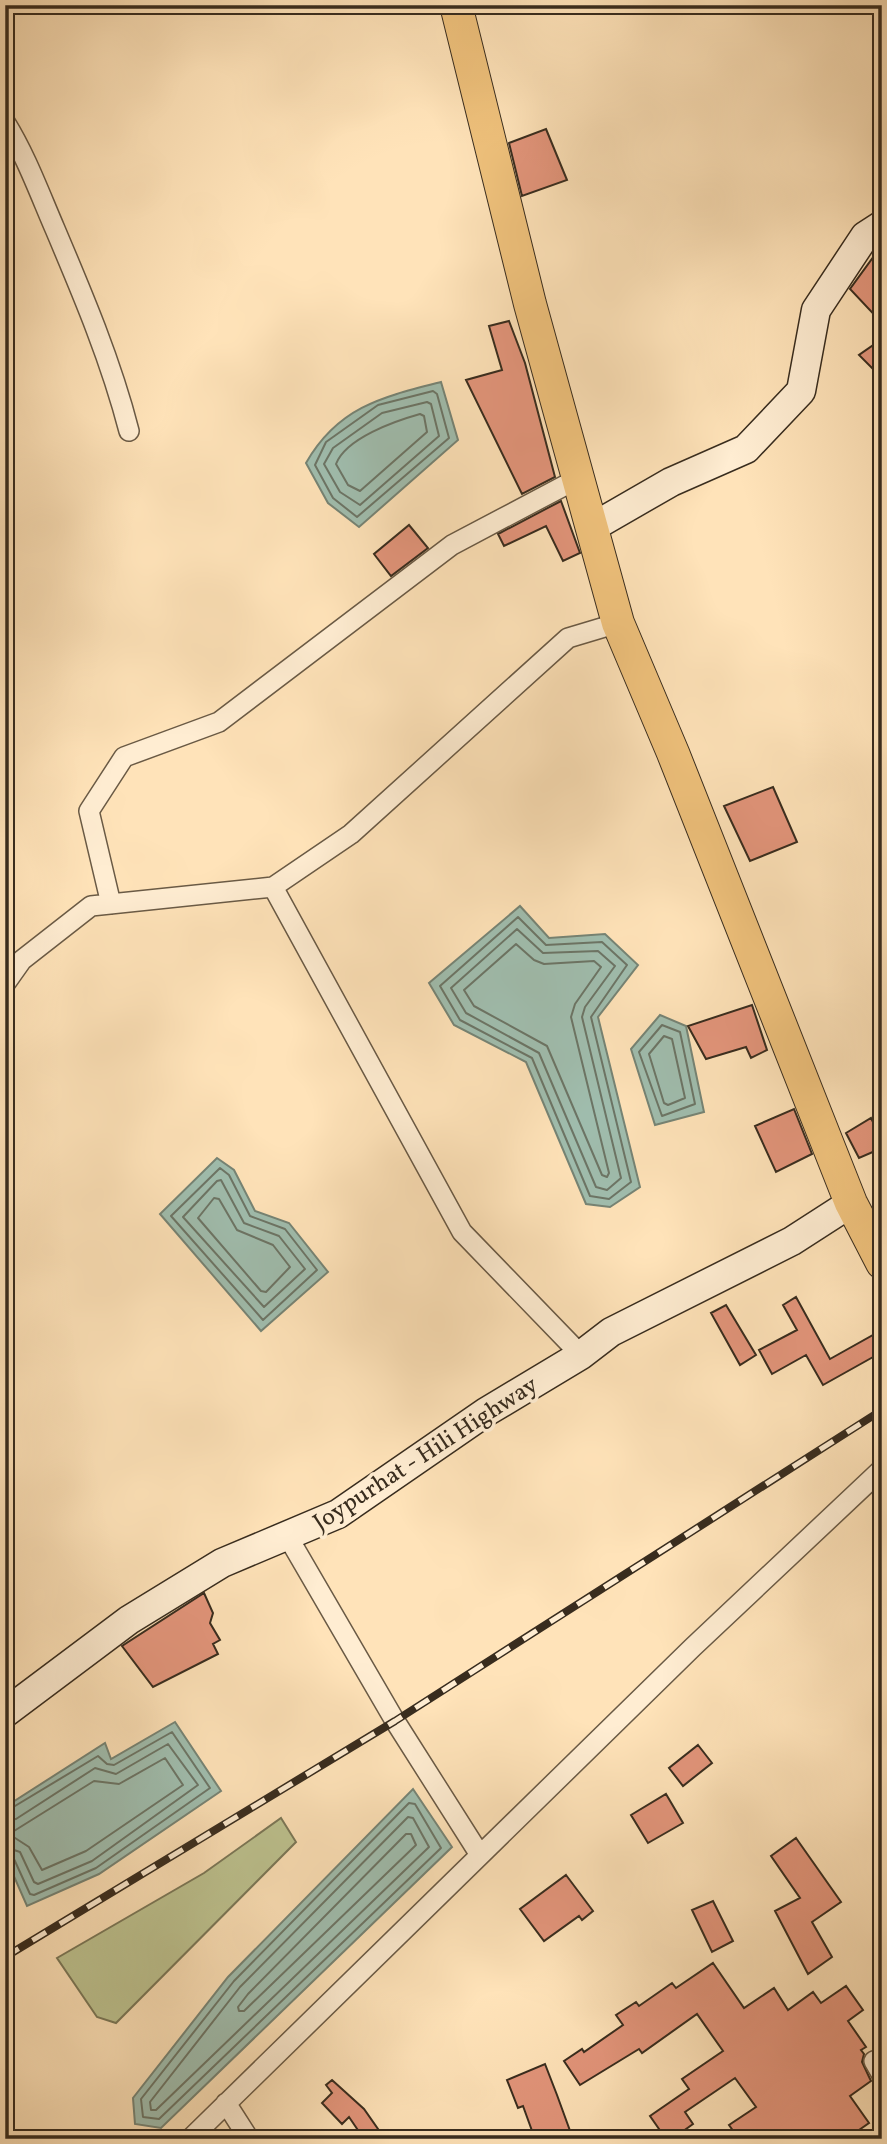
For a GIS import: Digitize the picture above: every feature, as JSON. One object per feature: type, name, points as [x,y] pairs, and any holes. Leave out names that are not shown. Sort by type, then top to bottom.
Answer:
[{"type":"main road","points":[[456,5],[577,479],[618,623],[673,753],[851,1203],[882,1263]]},
{"type":"main road","points":[[591,528],[671,482],[746,449],[801,391],[816,310],[865,236],[882,225]]},
{"type":"main road","name":"Joypurhat - Hili Highway","points":[[5,1713],[141,1613],[222,1563],[338,1514],[486,1412],[581,1355],[611,1332],[792,1241],[851,1203]]},
{"type":"street","points":[[5,122],[21,147],[83,295],[121,397],[129,431]]},
{"type":"street","points":[[111,904],[89,811],[124,757],[219,722],[452,545],[577,479]]},
{"type":"street","points":[[5,984],[22,960],[91,906],[273,887],[351,834],[568,638],[618,623]]},
{"type":"street","points":[[273,887],[461,1232],[581,1355]]},
{"type":"street","points":[[190,2139],[692,1647],[882,1469]]},
{"type":"street","points":[[288,1537],[395,1721],[480,1855]]},
{"type":"street","points":[[226,2103],[249,2139]]},
{"type":"green space","points":[[281,1818],[296,1842],[116,2023],[97,2017],[57,1958],[204,1873]]},
{"type":"water","points":[[441,382],[458,440],[359,527],[328,503],[306,463],[332,429],[363,407],[381,399]]},
{"type":"water","points":[[520,906],[549,938],[605,934],[638,965],[598,1017],[640,1187],[610,1207],[586,1204],[526,1062],[454,1025],[429,983]]},
{"type":"water","points":[[660,1015],[686,1026],[704,1112],[655,1125],[631,1049]]},
{"type":"water","points":[[217,1158],[234,1170],[255,1211],[289,1223],[328,1272],[261,1331],[160,1214]]},
{"type":"water","points":[[175,1722],[221,1791],[99,1874],[27,1906],[5,1856],[5,1807],[105,1743],[111,1759]]},
{"type":"water","points":[[413,1789],[452,1847],[161,2128],[135,2124],[133,2098],[228,1977]]},
{"type":"building","points":[[546,129],[567,180],[522,196],[509,143]]},
{"type":"building","points":[[882,245],[882,323],[850,289]]},
{"type":"building","points":[[509,321],[525,363],[555,477],[522,494],[466,380],[502,370],[489,326]]},
{"type":"building","points":[[882,339],[882,378],[859,355]]},
{"type":"building","points":[[561,501],[580,553],[563,561],[546,526],[504,546],[498,534]]},
{"type":"building","points":[[409,525],[428,548],[391,576],[374,554]]},
{"type":"building","points":[[773,787],[797,842],[750,861],[724,806]]},
{"type":"building","points":[[752,1005],[767,1050],[751,1058],[746,1047],[706,1059],[688,1026]]},
{"type":"building","points":[[794,1109],[812,1154],[776,1172],[755,1126]]},
{"type":"building","points":[[871,1118],[882,1140],[882,1148],[859,1158],[846,1133]]},
{"type":"building","points":[[796,1297],[830,1359],[882,1330],[882,1352],[823,1385],[806,1355],[772,1374],[759,1350],[797,1330],[783,1305]]},
{"type":"building","points":[[726,1305],[756,1355],[740,1365],[711,1313]]},
{"type":"building","points":[[204,1593],[213,1613],[210,1623],[220,1640],[213,1644],[218,1654],[153,1687],[122,1646]]},
{"type":"building","points":[[698,1745],[712,1763],[683,1786],[669,1768]]},
{"type":"building","points":[[666,1794],[683,1823],[648,1843],[631,1815]]},
{"type":"building","points":[[796,1838],[841,1902],[812,1922],[832,1957],[808,1974],[775,1911],[800,1898],[771,1856]]},
{"type":"building","points":[[566,1875],[593,1911],[582,1920],[579,1916],[544,1941],[520,1909]]},
{"type":"building","points":[[713,1901],[733,1941],[712,1952],[692,1910]]},
{"type":"building","points":[[713,1963],[744,2008],[774,1988],[788,2010],[813,1992],[821,2003],[846,1986],[863,2010],[848,2021],[866,2047],[861,2050],[864,2054],[862,2062],[871,2081],[850,2096],[869,2123],[846,2139],[739,2139],[729,2125],[756,2107],[735,2078],[685,2112],[693,2124],[672,2139],[666,2139],[650,2116],[689,2089],[682,2079],[723,2051],[697,2014],[642,2053],[639,2049],[580,2085],[564,2061],[582,2049],[584,2052],[623,2025],[616,2015],[636,2002],[639,2006],[672,1983],[676,1988]]},
{"type":"building","points":[[545,2064],[573,2139],[535,2139],[523,2106],[518,2108],[507,2080]]},
{"type":"building","points":[[332,2080],[364,2109],[385,2139],[364,2139],[349,2117],[342,2124],[322,2103],[332,2093],[326,2085]]},
{"type":"railway","points":[[5,1957],[395,1721],[882,1410]]}]
